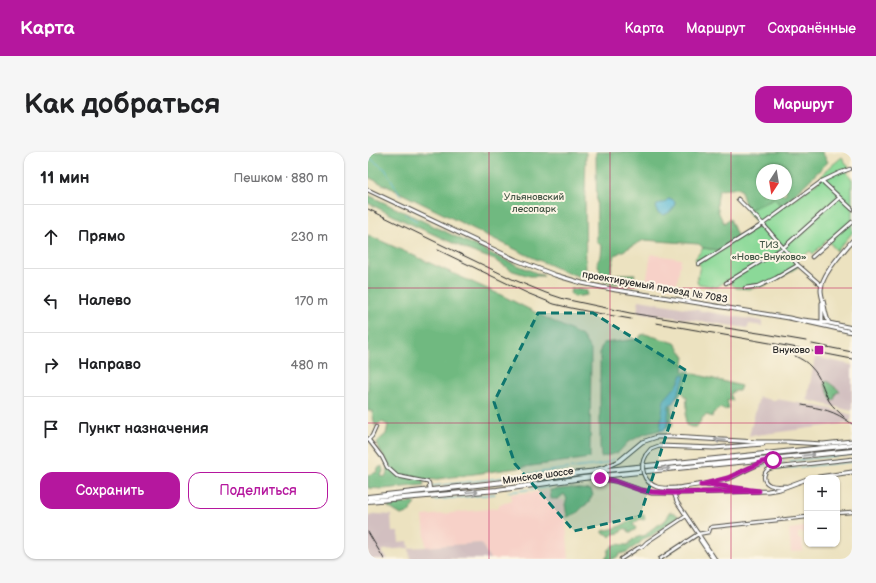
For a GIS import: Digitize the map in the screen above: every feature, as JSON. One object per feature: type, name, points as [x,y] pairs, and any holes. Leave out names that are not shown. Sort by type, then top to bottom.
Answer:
[{"type":"highway","name":"Минское шоссе","points":[[369,501],[430,490],[852,445]]},
{"type":"highway","name":"Минское шоссе","points":[[369,501],[497,490],[583,478],[852,451]]},
{"type":"main road","name":"проектируемый проезд № 7083","points":[[368,190],[510,257],[555,275],[582,283],[823,323]]},
{"type":"main road","points":[[823,323],[821,291],[824,279],[852,240]]},
{"type":"main road","points":[[822,299],[826,318],[829,323]]},
{"type":"main road","points":[[823,323],[826,318]]},
{"type":"main road","points":[[823,323],[852,328]]},
{"type":"main road","points":[[823,323],[852,332]]},
{"type":"main road","points":[[588,472],[606,467],[619,461],[642,442],[658,437],[823,444],[852,441]]},
{"type":"main road","points":[[759,491],[713,485],[659,488],[648,482],[644,475],[642,466],[646,455],[651,449],[659,446],[714,448],[757,445],[773,442]]},
{"type":"main road","points":[[792,442],[820,446],[841,446]]},
{"type":"main road","points":[[701,485],[728,478],[762,462],[786,457]]},
{"type":"main road","points":[[830,475],[852,472]]},
{"type":"main road","points":[[583,478],[600,478],[615,481],[646,492],[674,493],[768,491],[780,489],[804,480]]},
{"type":"street","points":[[699,264],[763,224],[822,181],[839,173],[850,170]]},
{"type":"street","points":[[822,181],[852,209]]},
{"type":"street","points":[[726,283],[783,248],[839,198]]},
{"type":"street","points":[[738,199],[763,224],[798,265],[822,286]]},
{"type":"street","points":[[812,257],[852,222]]},
{"type":"street","points":[[745,288],[759,286],[798,265]]},
{"type":"street","points":[[376,427],[372,436],[368,439],[382,457],[387,467],[397,476],[427,482],[430,490]]},
{"type":"street","points":[[791,485],[769,485],[764,478],[765,472],[772,468],[852,459]]},
{"type":"street","points":[[674,493],[677,502],[714,559]]},
{"type":"street","points":[[840,513],[852,512]]},
{"type":"street","points":[[621,559],[638,548],[644,546],[647,542],[685,514]]},
{"type":"street","points":[[660,559],[698,534],[709,532],[710,528],[712,527],[804,517]]},
{"type":"highlighted area","points":[[538,313],[593,313],[687,371],[640,516],[574,531],[515,464],[494,402]]},
{"type":"shaded area","points":[[651,254],[681,259],[676,289],[646,283]]},
{"type":"shaded area","points":[[639,300],[761,321],[762,326],[749,324],[748,328],[637,312]]},
{"type":"shaded area","points":[[815,357],[852,365],[852,411],[807,400]]},
{"type":"shaded area","points":[[759,397],[775,401],[776,399],[833,409],[835,411],[836,410],[852,415],[851,420],[849,423],[749,436]]},
{"type":"shaded area","points":[[548,491],[551,500],[564,500],[569,559],[490,559],[481,543],[426,547],[423,516],[498,508],[500,504],[511,500],[511,494]]},
{"type":"shaded area","points":[[379,514],[391,515],[392,532],[398,532],[399,542],[408,541],[409,548],[383,550],[382,552],[388,559],[368,559],[368,516]]},
{"type":"shaded area","points":[[804,527],[804,532],[798,533],[798,539],[802,539],[803,551],[791,552],[789,529]]},
{"type":"shaded area","points":[[481,543],[490,559],[410,559],[409,548]]},
{"type":"green space","name":"Ульяновский лесопарк","points":[[368,152],[586,152],[586,279],[527,255],[368,177]]},
{"type":"green space","points":[[596,152],[822,152],[828,162],[792,197],[792,164],[756,164],[756,200],[770,200],[747,211],[740,188],[719,190],[717,207],[719,214],[724,223],[730,219],[738,238],[718,250],[703,248],[699,244],[644,240],[615,255],[610,274],[635,274],[631,284],[612,283],[603,280],[597,262],[601,256],[602,246],[597,242]]},
{"type":"green space","name":"ТИЗ «Ново-Внуково»","points":[[842,157],[849,168],[847,173],[852,179],[852,233],[837,251],[827,240],[813,254],[810,251],[797,261],[798,267],[763,286],[749,289],[736,288],[727,280],[717,287],[699,284],[697,282],[700,265],[695,259],[703,248],[718,250],[738,238],[758,224],[747,211],[770,200],[776,200],[783,207],[819,181],[824,172]]},
{"type":"green space","points":[[368,195],[505,260],[544,276],[530,276],[513,271],[495,260],[470,251],[402,220],[368,203]]},
{"type":"green space","points":[[776,200],[789,200],[782,207]]},
{"type":"green space","points":[[368,235],[503,296],[582,336],[591,350],[590,458],[423,481],[424,485],[383,489],[368,488],[368,475],[377,472],[378,468],[382,466],[383,471],[381,476],[384,477],[386,476],[389,466],[377,442],[386,434],[388,425],[382,422],[375,426],[372,411],[368,411]]},
{"type":"green space","points":[[571,289],[587,291],[587,295],[574,297],[570,293]]},
{"type":"green space","points":[[645,334],[675,343],[685,357],[683,371],[741,386],[739,391],[734,391],[730,394],[733,400],[727,400],[729,408],[724,410],[720,408],[713,413],[712,417],[707,415],[703,417],[697,427],[686,425],[687,398],[682,392],[671,403],[671,411],[673,415],[669,420],[673,423],[672,427],[645,434],[628,442],[618,453],[601,457],[600,350],[603,343],[639,339],[641,335]]},
{"type":"green space","points":[[827,381],[840,391],[836,393],[834,400],[832,401],[824,383]]},
{"type":"green space","points":[[571,488],[591,490],[593,495],[589,503],[577,513],[567,517],[565,504],[567,499],[564,494],[558,499],[551,499],[550,490]]},
{"type":"green space","points":[[412,502],[415,504],[412,507],[411,512],[401,515],[388,507],[389,505]]},
{"type":"green space","points":[[669,512],[679,516],[678,518],[651,536],[643,539],[640,543],[627,552],[620,554],[613,559],[605,559],[608,555],[608,551],[613,546],[617,544],[628,545],[632,540],[646,535],[649,531],[666,520]]},
{"type":"green space","points":[[639,515],[644,515],[645,518],[644,520],[640,519],[633,524],[636,528],[631,532],[624,529],[620,533],[613,534],[610,537],[603,533],[603,531],[614,529]]},
{"type":"water","points":[[668,199],[672,199],[675,202],[674,207],[664,215],[658,213],[656,209],[657,205],[664,203]]},
{"type":"water","points":[[682,374],[685,376],[673,403],[669,405],[667,426],[664,430],[660,431],[664,400],[677,385]]},
{"type":"waterway","points":[[368,157],[385,169],[401,196]]},
{"type":"waterway","points":[[405,214],[417,221]]},
{"type":"waterway","points":[[753,469],[773,463],[852,454]]},
{"type":"waterway","points":[[432,486],[598,465],[614,459]]},
{"type":"waterway","points":[[778,469],[852,462]]},
{"type":"waterway","points":[[508,492],[549,487]]},
{"type":"waterway","points":[[434,500],[495,494]]},
{"type":"railway","points":[[368,209],[512,279],[564,299],[630,313],[806,341]]},
{"type":"railway","points":[[438,250],[527,293],[554,304],[631,319]]},
{"type":"railway","points":[[656,323],[804,349]]},
{"type":"railway","points":[[812,344],[852,352]]},
{"type":"railway","points":[[806,350],[852,359]]},
{"type":"railway","points":[[795,356],[806,362],[814,371],[820,379],[829,401],[844,417]]},
{"type":"railway","points":[[802,405],[834,413],[852,424]]},
{"type":"railway","points":[[368,532],[384,559]]},
{"type":"place","name":"Внуково","points":[[819,350]]},
{"type":"route","points":[[600,478],[615,481],[646,492],[674,493],[759,491],[713,485],[701,485],[717,482],[739,474],[762,462],[773,460]]}]
